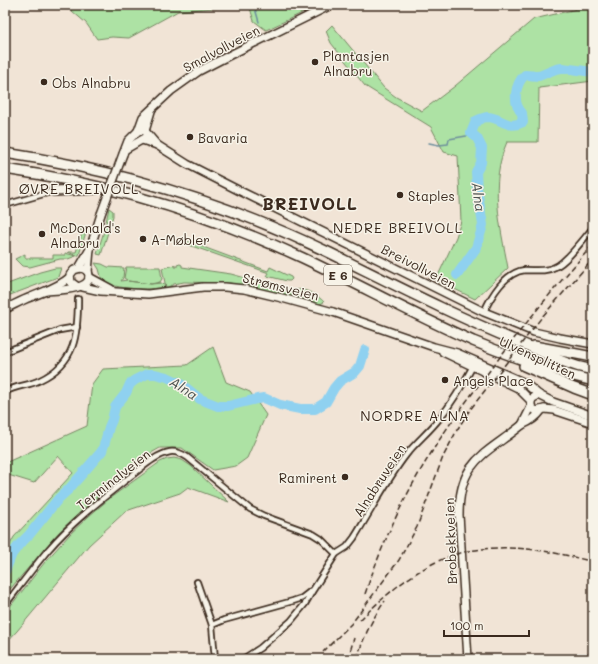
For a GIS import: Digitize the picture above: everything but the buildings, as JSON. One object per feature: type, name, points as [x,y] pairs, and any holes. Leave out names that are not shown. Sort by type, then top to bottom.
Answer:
[{"type":"highway","name":"E 6","points":[[5,153],[56,161],[120,175],[173,190],[236,212],[315,246],[460,317],[548,356],[593,370]]},
{"type":"highway","name":"E 6","points":[[5,169],[60,178],[109,189],[181,210],[256,237],[303,258],[474,341],[534,364],[593,381]]},
{"type":"highway","points":[[54,191],[109,189]]},
{"type":"highway","name":"Ulvensplitten","points":[[474,341],[549,377],[593,395]]},
{"type":"highway","name":"Ulvensplitten","points":[[521,343],[593,357]]},
{"type":"street","name":"Smalvollveien","points":[[79,268],[90,249],[101,214],[128,141],[141,135],[151,111],[170,91],[198,72],[230,54],[331,5]]},
{"type":"street","name":"Breivollveien","points":[[141,135],[187,164],[484,312],[534,332],[593,344]]},
{"type":"street","points":[[5,205],[54,191]]},
{"type":"street","points":[[484,312],[491,298],[511,275],[522,271],[545,270],[555,267],[563,261],[593,228]]},
{"type":"street","name":"Smalvollveien","points":[[89,274],[90,249]]},
{"type":"street","points":[[79,268],[85,269],[89,274],[87,284],[80,287],[71,282],[70,277],[74,270],[79,268]]},
{"type":"street","name":"Strømsveien","points":[[89,274],[115,291]]},
{"type":"street","name":"Strømsveien","points":[[5,309],[29,297],[47,291],[70,277]]},
{"type":"street","name":"Strømsveien","points":[[47,291],[80,287],[101,291],[133,293],[156,293],[214,286],[244,289],[333,312],[435,347],[457,353],[518,388],[531,404]]},
{"type":"street","points":[[5,392],[13,387],[41,380],[66,361],[72,348],[77,327],[78,298]]},
{"type":"street","points":[[5,352],[60,330],[77,327]]},
{"type":"street","name":"Strømsveien","points":[[474,364],[525,383],[542,397],[560,405],[593,416]]},
{"type":"street","name":"Alnabruveien","points":[[243,659],[260,648],[291,622],[306,604],[313,590],[336,554],[347,547],[353,540],[407,453],[438,420],[474,364]]},
{"type":"street","points":[[543,410],[547,402],[542,397],[534,397],[531,404],[534,410],[543,410],[554,410],[593,422]]},
{"type":"street","name":"Brobekkveien","points":[[522,425],[531,404]]},
{"type":"street","name":"Brobekkveien","points":[[468,659],[459,499],[461,489],[468,473],[478,458],[543,410]]},
{"type":"street","name":"Terminalveien","points":[[5,605],[49,549],[100,500],[144,466],[169,452],[178,453],[187,457],[250,509],[269,519],[313,534],[321,539],[336,554]]},
{"type":"street","points":[[197,582],[212,625],[215,659]]},
{"type":"street","name":"Alnabruveien","points":[[212,625],[224,620],[302,598],[313,590]]},
{"type":"green space","points":[[65,5],[319,5],[266,30],[254,21],[250,8],[226,7],[178,11],[129,38],[112,37],[97,39],[86,23]]},
{"type":"green space","points":[[593,7],[593,81],[539,88],[538,142],[507,142],[498,173],[497,189],[499,220],[508,268],[475,299],[436,280],[456,237],[461,221],[458,156],[444,152],[431,127],[365,86],[331,43],[326,31],[332,25],[384,88],[396,97],[422,111],[455,86],[534,19],[577,9]]},
{"type":"green space","points":[[109,208],[113,211],[113,216],[101,255],[97,254]]},
{"type":"green space","points":[[80,228],[88,229],[79,255],[77,256],[68,252],[76,252],[83,230],[79,230]]},
{"type":"green space","points":[[187,241],[268,271],[270,267],[291,277],[292,279],[287,281],[267,276],[269,273],[186,244]]},
{"type":"green space","points":[[65,253],[76,256],[30,267],[22,266],[15,259],[25,254],[25,258],[53,258],[53,255],[65,255]]},
{"type":"green space","points":[[95,263],[108,267],[124,268],[123,278],[121,281],[127,280],[124,278],[126,267],[160,267],[162,279],[160,282],[151,284],[161,283],[164,284],[165,288],[124,288],[108,284],[102,280],[99,269]]},
{"type":"green space","points":[[180,264],[182,267],[231,274],[293,291],[305,290],[314,294],[324,302],[320,304],[280,293],[230,283],[184,282],[174,284],[166,288],[162,268],[175,265],[175,267],[177,267],[177,265]]},
{"type":"green space","points":[[55,268],[61,268],[58,277],[5,297],[5,285]]},
{"type":"green space","points":[[213,347],[226,382],[250,392],[266,415],[247,458],[236,466],[213,470],[182,448],[160,448],[144,457],[59,532],[5,595],[5,554],[14,537],[73,473],[58,456],[34,483],[5,474],[5,463],[87,426],[92,384],[103,369],[187,365]]},
{"type":"green space","points":[[174,458],[182,460],[191,466],[229,502],[188,487],[180,493],[126,511],[89,545],[5,644],[5,613],[45,562],[70,534],[110,498],[160,462]]},
{"type":"waterway","points":[[254,5],[259,22]]},
{"type":"waterway","name":"Alna","points":[[457,275],[476,248],[483,225],[476,172],[481,163],[482,148],[477,138],[471,133],[476,121],[488,117],[513,125],[523,122],[522,113],[517,104],[516,94],[519,83],[525,75],[539,76],[562,68],[593,72]]},
{"type":"waterway","points":[[429,143],[439,145],[448,144],[449,139],[472,135]]},
{"type":"waterway","name":"Alna","points":[[5,571],[12,554],[19,545],[102,451],[115,407],[126,393],[130,384],[135,380],[147,374],[167,377],[180,383],[200,399],[218,406],[228,406],[264,398],[280,405],[300,409],[315,409],[326,402],[340,381],[355,372],[360,366],[365,350]]},
{"type":"railway","points":[[365,594],[394,520],[422,467],[440,438],[520,331],[593,245]]},
{"type":"railway","points":[[323,652],[352,623],[399,560],[417,527],[443,457],[469,411],[542,317],[593,259]]},
{"type":"railway","points":[[360,620],[376,604],[412,576],[432,564],[451,556],[471,551],[491,548],[512,548],[553,553],[593,562]]},
{"type":"railway","points":[[357,659],[368,629],[385,601]]},
{"type":"railway","points":[[348,659],[354,638]]},
{"type":"place","name":"Plantasjen Alnabru","points":[[315,62]]},
{"type":"place","name":"Obs Alnabru","points":[[44,82]]},
{"type":"place","name":"Bavaria","points":[[190,137]]},
{"type":"place","name":"Staples","points":[[400,195]]},
{"type":"place","name":"McDonald's Alnabru","points":[[42,234]]},
{"type":"place","name":"A-Møbler","points":[[143,239]]},
{"type":"place","name":"Angels Place","points":[[445,380]]},
{"type":"place","name":"Ramirent","points":[[345,477]]},
{"type":"district","name":"ØVRE BREIVOLL","points":[[79,188]]},
{"type":"district","name":"BREIVOLL","points":[[310,203]]},
{"type":"district","name":"NEDRE BREIVOLL","points":[[398,227]]},
{"type":"district","name":"NORDRE ALNA","points":[[415,415]]}]
